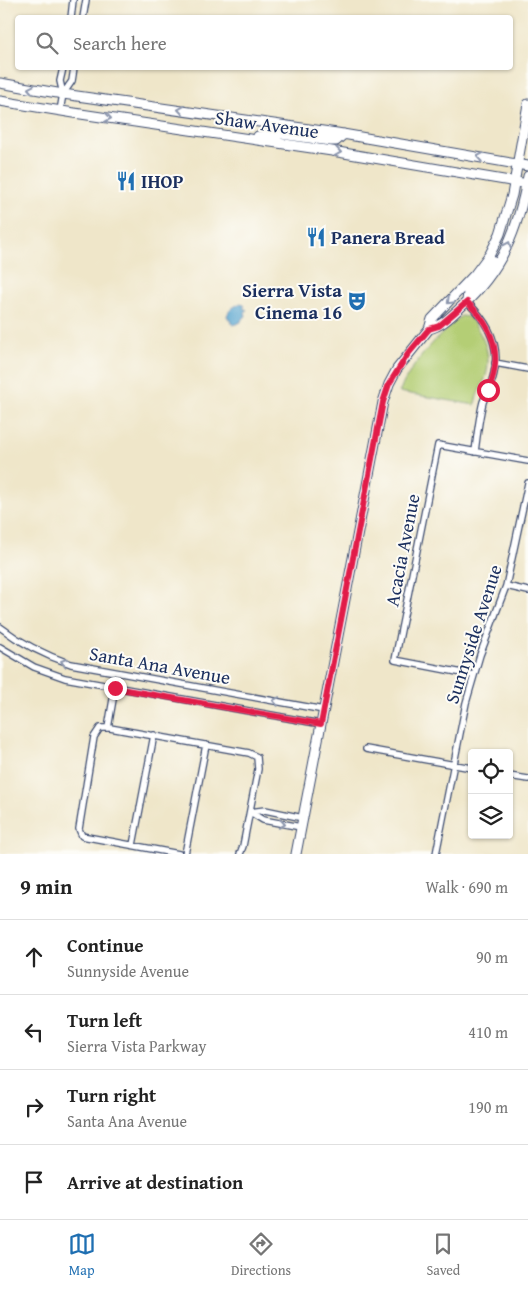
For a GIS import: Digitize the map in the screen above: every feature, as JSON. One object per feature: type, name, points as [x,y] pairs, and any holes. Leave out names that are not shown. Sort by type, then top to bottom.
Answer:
[{"type":"main road","name":"Shaw Avenue","points":[[0,83],[63,94],[344,134],[528,166]]},
{"type":"main road","name":"Shaw Avenue","points":[[0,101],[246,138],[514,182],[528,181]]},
{"type":"main road","points":[[467,302],[466,295],[492,260],[508,210],[528,104]]},
{"type":"main road","points":[[246,138],[280,134],[336,141],[344,134]]},
{"type":"main road","points":[[429,329],[439,326],[467,302],[496,269],[516,226],[528,181]]},
{"type":"main road","points":[[296,854],[383,402],[389,384],[397,369],[429,329],[432,319],[483,264],[500,234]]},
{"type":"street","points":[[71,15],[73,0]]},
{"type":"street","points":[[84,15],[86,0]]},
{"type":"street","points":[[60,111],[63,94],[60,81],[62,70]]},
{"type":"street","points":[[63,94],[72,81],[74,70]]},
{"type":"street","points":[[467,302],[479,313],[487,325],[495,349],[493,377],[480,414],[475,452],[528,461]]},
{"type":"street","points":[[495,363],[528,369]]},
{"type":"street","name":"Acacia Avenue","points":[[473,675],[395,660],[438,445],[475,452]]},
{"type":"street","name":"Sunnyside Avenue","points":[[436,854],[473,675],[506,586],[528,483]]},
{"type":"street","points":[[506,586],[528,591]]},
{"type":"street","name":"Santa Ana Avenue","points":[[0,627],[42,654],[71,664],[324,710]]},
{"type":"street","name":"Santa Ana Avenue","points":[[0,647],[17,658],[46,672],[65,678],[321,724]]},
{"type":"street","points":[[108,728],[115,688]]},
{"type":"street","points":[[180,854],[82,836],[79,829],[94,737],[100,728],[206,745],[249,753],[257,757],[258,769],[244,846],[240,854]]},
{"type":"street","points":[[133,845],[154,736]]},
{"type":"street","points":[[185,854],[206,745]]},
{"type":"street","points":[[366,749],[468,767]]},
{"type":"street","points":[[513,777],[528,779]]},
{"type":"street","points":[[250,812],[265,810],[303,818]]},
{"type":"street","points":[[250,812],[263,820],[301,827]]},
{"type":"green space","points":[[461,316],[469,317],[479,331],[486,346],[487,370],[475,405],[399,392],[418,360]]},
{"type":"water","points":[[241,303],[245,306],[243,308],[247,310],[245,312],[246,316],[241,322],[233,325],[227,316],[234,307]]},
{"type":"place","name":"IHOP","points":[[126,181]]},
{"type":"place","name":"Panera Bread","points":[[316,237]]},
{"type":"place","name":"Sierra Vista Cinema 16","points":[[357,301]]},
{"type":"route","points":[[115,688],[321,724],[383,402],[389,384],[397,369],[429,329],[439,326],[467,302],[479,313],[487,325],[495,349],[495,372],[488,390]]}]
